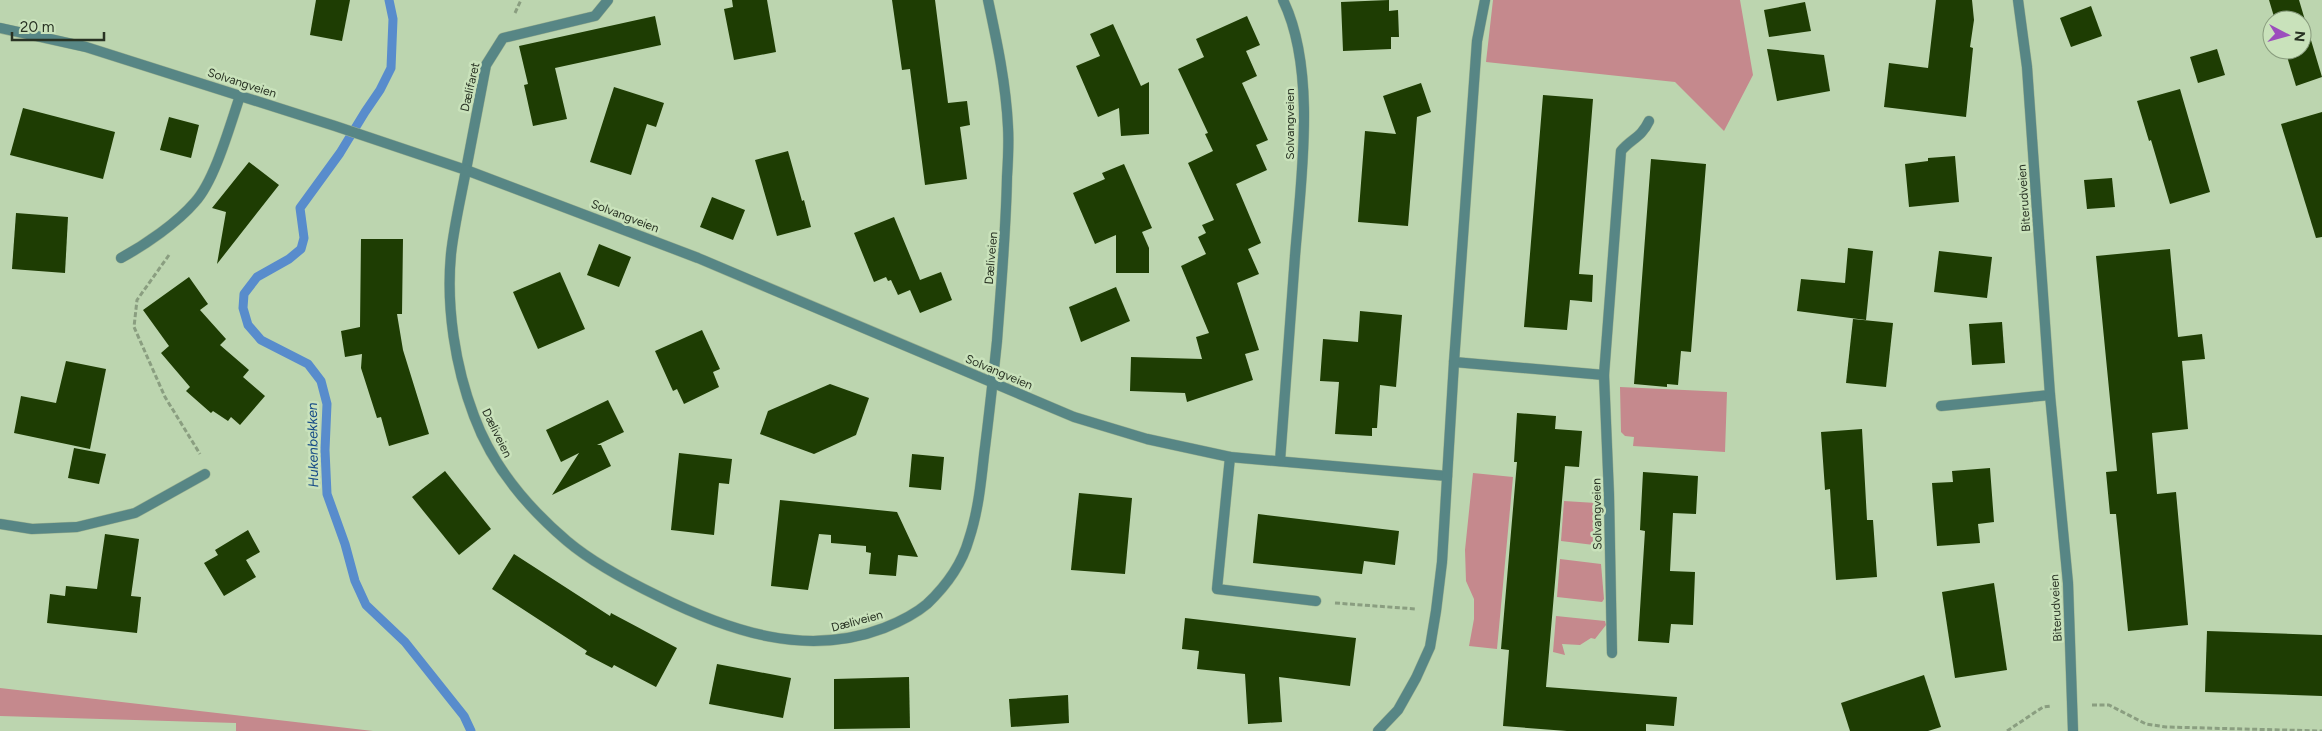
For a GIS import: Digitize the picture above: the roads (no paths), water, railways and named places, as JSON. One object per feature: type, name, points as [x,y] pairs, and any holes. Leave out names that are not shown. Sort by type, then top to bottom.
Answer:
[{"type":"street","name":"Dælifaret","points":[[466,170],[486,65],[503,38],[596,16],[608,0]]},
{"type":"street","name":"Dæliveien","points":[[466,170],[451,254],[451,304],[460,370],[474,416],[494,460],[526,502],[569,542],[625,580],[698,616],[760,636],[801,642],[835,641],[871,633],[903,621],[923,607],[940,590],[960,563],[970,538],[979,492],[993,383],[1006,231],[1008,128],[998,45],[988,0]]},
{"type":"street","name":"Solvangveien","points":[[1280,461],[1304,135],[1302,78],[1291,17],[1283,0]]},
{"type":"street","points":[[1378,731],[1398,710],[1416,678],[1430,647],[1436,611],[1442,562],[1477,41],[1485,0]]},
{"type":"street","name":"Biterudveien","points":[[2018,0],[2027,67],[2050,395],[2068,583],[2072,731]]},
{"type":"street","name":"Solvangveien","points":[[0,28],[86,47],[335,126],[466,170],[698,258],[993,383],[1092,422],[1147,439],[1230,457],[1447,476]]},
{"type":"street","points":[[121,258],[144,246],[195,202],[221,151],[240,96]]},
{"type":"street","name":"Solvangveien","points":[[1612,653],[1610,495],[1604,375],[1621,150],[1627,143],[1643,134],[1649,122]]},
{"type":"street","points":[[1454,362],[1604,375]]},
{"type":"street","points":[[1941,406],[2050,395]]},
{"type":"street","points":[[1230,457],[1217,589],[1316,601]]},
{"type":"street","points":[[0,524],[32,529],[77,527],[135,513],[205,474]]},
{"type":"waterway","name":"Hukenbekken","points":[[389,0],[393,19],[391,68],[380,90],[340,153],[300,208],[304,238],[301,249],[289,259],[257,277],[244,294],[243,308],[248,325],[261,340],[308,364],[321,381],[327,404],[325,450],[327,494],[345,544],[355,581],[366,605],[405,642],[464,716],[471,731]]}]
